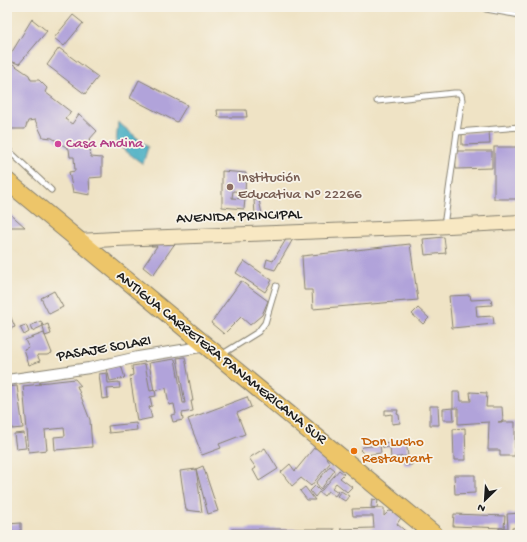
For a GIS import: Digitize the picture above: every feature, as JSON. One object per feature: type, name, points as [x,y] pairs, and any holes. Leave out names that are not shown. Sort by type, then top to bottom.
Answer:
[{"type":"highway","name":"ANTIGUA CARRETERA PANAMERICANA SUR","points":[[7,181],[435,535]]},
{"type":"main road","name":"AVENIDA PRINCIPAL","points":[[79,241],[115,238],[444,227],[520,222]]},
{"type":"street","name":"PASAJE SOLARI","points":[[7,380],[89,368],[138,357],[213,351]]},
{"type":"lane","points":[[486,9],[520,15]]},
{"type":"lane","points":[[377,101],[454,93],[459,93],[461,95],[462,100],[456,132],[444,227]]},
{"type":"lane","points":[[456,132],[520,127]]},
{"type":"lane","points":[[7,149],[51,190]]},
{"type":"lane","points":[[213,351],[258,332],[265,323],[276,286]]},
{"type":"water","points":[[118,122],[148,147],[143,164],[116,144]]},
{"type":"building","points":[[73,15],[83,23],[64,46],[54,38]]},
{"type":"building","points":[[32,19],[47,31],[19,64],[7,60]]},
{"type":"building","points":[[59,48],[98,77],[85,94],[47,65]]},
{"type":"building","points":[[7,60],[29,75],[31,80],[39,80],[47,88],[45,92],[71,112],[65,119],[72,124],[79,114],[97,131],[89,140],[91,157],[102,158],[102,177],[89,178],[90,195],[73,192],[69,172],[75,171],[74,157],[70,157],[69,149],[52,138],[43,137],[35,120],[28,121],[25,129],[9,129],[7,121]]},
{"type":"building","points":[[139,80],[187,105],[177,122],[130,98]]},
{"type":"building","points":[[217,110],[246,110],[247,117],[218,117]]},
{"type":"building","points":[[489,132],[490,144],[462,145],[462,133]]},
{"type":"building","points":[[494,147],[520,147],[520,199],[494,199]]},
{"type":"building","points":[[455,151],[492,151],[492,168],[456,169]]},
{"type":"building","points":[[222,171],[246,173],[245,192],[233,191],[232,198],[245,199],[244,209],[222,207]]},
{"type":"building","points":[[254,200],[259,200],[262,214],[255,215]]},
{"type":"building","points":[[7,211],[25,227],[7,227]]},
{"type":"building","points":[[288,236],[293,239],[275,270],[265,267],[267,259],[273,261]]},
{"type":"building","points":[[444,237],[446,253],[425,255],[423,239]]},
{"type":"building","points":[[178,239],[153,275],[143,267],[157,246],[151,246],[157,240]]},
{"type":"building","points":[[410,244],[418,300],[313,309],[312,290],[304,290],[302,256]]},
{"type":"building","points":[[244,261],[272,280],[265,292],[236,273]]},
{"type":"building","points":[[241,281],[268,301],[262,315],[250,325],[241,317],[224,334],[211,323]]},
{"type":"building","points":[[54,291],[63,307],[49,314],[41,298]]},
{"type":"building","points":[[470,295],[471,300],[491,299],[492,305],[476,306],[477,317],[493,316],[494,324],[452,328],[449,296]]},
{"type":"building","points":[[418,308],[429,318],[423,324],[412,314]]},
{"type":"building","points":[[9,313],[15,327],[7,330],[7,314]]},
{"type":"building","points":[[41,321],[43,326],[32,331],[30,326]]},
{"type":"building","points":[[48,324],[51,334],[45,336],[43,326]]},
{"type":"building","points":[[26,325],[29,332],[24,335],[20,327]]},
{"type":"building","points":[[44,333],[52,353],[47,355],[37,355],[40,361],[29,365],[24,350],[29,348],[25,340]]},
{"type":"building","points":[[185,357],[193,401],[191,401],[193,411],[182,413],[183,420],[173,422],[171,415],[176,414],[174,404],[169,405],[166,388],[154,391],[149,363],[175,359],[183,403],[185,403],[177,358]]},
{"type":"building","points":[[145,364],[150,391],[155,390],[156,396],[150,397],[152,406],[149,407],[152,418],[137,421],[130,376],[133,375],[132,366]]},
{"type":"building","points":[[121,365],[125,378],[110,381],[107,369]]},
{"type":"building","points":[[107,373],[108,383],[119,382],[120,388],[107,389],[108,398],[102,399],[99,374]]},
{"type":"building","points":[[75,379],[81,386],[77,386],[90,420],[92,447],[55,450],[54,437],[65,436],[64,428],[45,430],[47,450],[29,452],[23,386]]},
{"type":"building","points":[[17,386],[23,428],[12,429],[7,387]]},
{"type":"building","points":[[453,392],[460,392],[461,401],[471,401],[470,392],[487,393],[486,407],[502,407],[503,421],[498,422],[515,422],[515,456],[500,456],[500,450],[488,450],[489,422],[458,424],[458,408],[453,408]]},
{"type":"building","points":[[247,397],[251,407],[237,413],[245,434],[219,444],[221,448],[202,455],[188,419]]},
{"type":"building","points":[[430,406],[438,406],[439,425],[430,425]]},
{"type":"building","points":[[453,408],[454,420],[443,420],[443,409]]},
{"type":"building","points":[[385,410],[398,410],[397,414],[399,415],[400,423],[392,424],[392,414],[385,415]]},
{"type":"building","points":[[136,423],[137,430],[109,433],[108,426]]},
{"type":"building","points":[[465,428],[466,460],[454,460],[453,429]]},
{"type":"building","points":[[24,433],[26,448],[16,449],[14,434]]},
{"type":"building","points":[[406,440],[408,456],[391,458],[390,447],[383,448],[383,443]]},
{"type":"building","points":[[380,445],[381,453],[365,455],[360,450],[363,447]]},
{"type":"building","points":[[265,448],[278,469],[259,481],[253,470],[256,468],[249,458]]},
{"type":"building","points":[[314,448],[320,448],[327,452],[326,458],[330,463],[311,486],[301,478],[292,486],[281,472],[290,464],[295,471]]},
{"type":"building","points":[[412,458],[412,465],[404,465],[404,459]]},
{"type":"building","points":[[203,466],[218,511],[208,514],[196,469]]},
{"type":"building","points":[[330,466],[335,470],[321,489],[316,483]]},
{"type":"building","points":[[196,469],[202,512],[186,510],[180,471]]},
{"type":"building","points":[[339,470],[344,474],[340,478],[352,487],[347,492],[336,483],[332,488],[338,492],[335,496],[328,491],[324,496],[319,492],[315,497],[310,491],[315,486],[320,491],[322,490]]},
{"type":"building","points":[[454,475],[475,475],[475,493],[455,494]]},
{"type":"building","points":[[305,487],[315,500],[307,500],[300,491]]},
{"type":"building","points":[[341,491],[349,496],[345,501],[337,496]]},
{"type":"building","points":[[372,499],[378,500],[377,508],[371,507]]},
{"type":"building","points":[[384,508],[384,516],[389,511],[404,513],[397,524],[410,535],[346,535],[340,529],[374,528],[373,516],[353,516],[352,509]]},
{"type":"building","points":[[520,513],[520,527],[512,528],[513,535],[499,535],[499,528],[508,528],[507,514]]},
{"type":"building","points":[[454,514],[505,516],[504,528],[453,526]]},
{"type":"building","points":[[21,523],[21,531],[7,533],[7,524]]},
{"type":"building","points":[[232,529],[334,529],[334,535],[232,535]]},
{"type":"place","name":"Casa Andina","points":[[58,144]]},
{"type":"place","name":"Institución Educativa Nº 22266","points":[[230,187]]},
{"type":"place","name":"Don Lucho Restaurant","points":[[354,451]]}]
